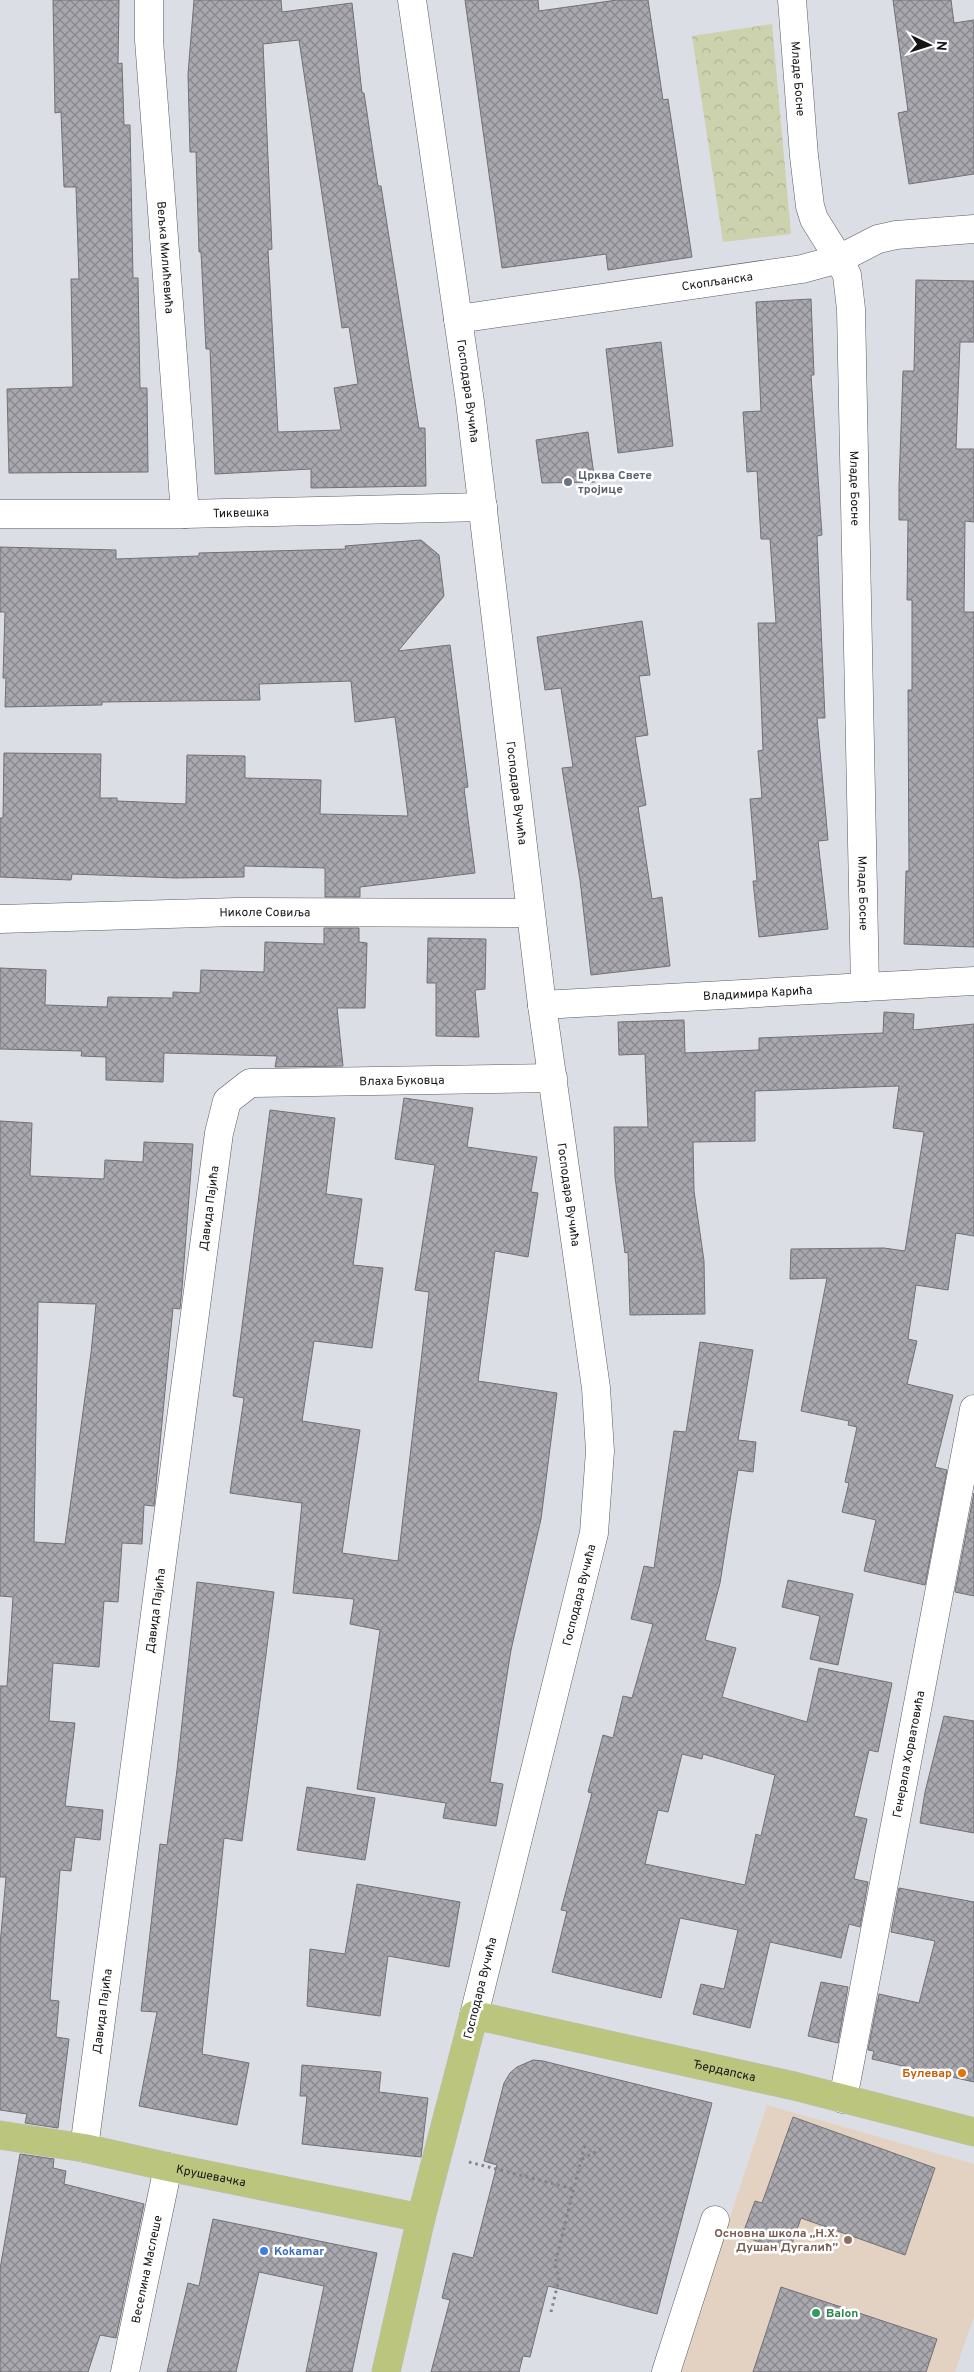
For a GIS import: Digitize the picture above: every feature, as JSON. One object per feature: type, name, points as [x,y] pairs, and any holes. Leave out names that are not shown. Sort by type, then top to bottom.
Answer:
[{"type":"main road","name":"Ђердапска","points":[[474,2015],[794,2086],[974,2132]]},
{"type":"main road","name":"Господара Вучића","points":[[386,2372],[421,2218],[474,2015]]},
{"type":"main road","name":"Крушевачка","points":[[0,2134],[84,2148],[168,2167],[421,2218]]},
{"type":"street","name":"Вељка Милићевића","points":[[149,0],[149,40],[185,514]]},
{"type":"street","name":"Господара Вучића","points":[[412,0],[470,402],[530,913],[596,1388],[600,1451],[598,1502],[592,1543],[474,2015]]},
{"type":"street","name":"Младе Босне","points":[[792,0],[804,156],[810,206],[823,236],[839,259],[846,275],[851,309],[865,987]]},
{"type":"street","name":"Скопљанска","points":[[458,319],[802,269],[839,259],[878,239],[896,235],[974,229]]},
{"type":"street","name":"Тиквешка","points":[[0,514],[185,514],[483,507]]},
{"type":"street","name":"Николе Совиља","points":[[0,918],[236,912],[530,913]]},
{"type":"street","name":"Владимира Карића","points":[[542,1005],[974,981]]},
{"type":"street","name":"Влаха Буковца","points":[[250,1083],[553,1078]]},
{"type":"street","name":"Давида Пајића","points":[[84,2148],[219,1134],[227,1101],[250,1083]]},
{"type":"street","name":"Генерала Хорватовића","points":[[843,2099],[974,1409]]},
{"type":"street","name":"Веселина Маслеше","points":[[125,2372],[168,2167]]},
{"type":"street","points":[[666,2372],[715,2220]]},
{"type":"path","points":[[551,2312],[558,2279],[555,2264],[585,2144]]},
{"type":"path","points":[[581,2160],[601,2149]]},
{"type":"path","points":[[463,2160],[574,2189]]},
{"type":"shaded area","name":"Основна школа „Н.Х. Душан Дугалић”","points":[[767,2105],[974,2164],[974,2316],[955,2372],[679,2372]]},
{"type":"green space","points":[[772,24],[791,234],[723,242],[692,36]]},
{"type":"building","points":[[53,0],[119,0],[118,64],[122,63],[124,125],[130,125],[133,278],[138,278],[140,388],[147,388],[148,472],[9,473],[7,389],[73,387],[71,279],[79,279],[76,187],[64,187],[61,112],[55,113]]},
{"type":"building","points":[[194,0],[281,0],[282,12],[352,3],[362,93],[364,93],[378,186],[381,186],[419,428],[425,428],[426,486],[311,488],[311,469],[215,474],[210,349],[206,349],[201,252],[199,252],[196,152],[190,152],[188,74]],"holes":[[[299,40],[342,328],[349,327],[358,384],[334,388],[341,430],[278,432],[268,250],[272,249],[263,44]]]},
{"type":"building","points":[[465,0],[538,0],[539,11],[617,0],[648,0],[663,100],[668,99],[692,257],[608,270],[606,254],[502,268]]},
{"type":"building","points":[[893,0],[951,0],[954,23],[974,20],[974,174],[909,184],[898,113],[908,111]]},
{"type":"building","points":[[916,280],[974,281],[974,342],[960,342],[956,449],[974,449],[974,522],[965,521],[964,612],[974,612],[974,947],[904,944],[906,871],[909,871],[908,690],[912,690],[912,600],[907,600],[908,520],[899,520],[899,486],[903,371],[914,371]]},
{"type":"building","points":[[811,299],[814,375],[811,375],[822,535],[817,536],[825,718],[817,718],[828,840],[818,841],[828,929],[759,937],[753,881],[757,881],[750,799],[762,798],[758,751],[763,750],[758,623],[776,623],[770,539],[761,539],[757,471],[747,472],[743,412],[761,411],[756,302]]},
{"type":"building","points":[[661,342],[673,446],[618,453],[606,349]]},
{"type":"building","points":[[588,432],[595,482],[542,483],[536,440]]},
{"type":"building","points":[[421,540],[439,555],[444,596],[398,651],[450,645],[468,787],[464,788],[475,873],[360,887],[360,897],[325,897],[325,868],[244,866],[244,877],[176,878],[72,874],[71,880],[0,877],[0,818],[3,818],[4,753],[101,754],[100,798],[117,798],[117,801],[186,804],[187,755],[245,756],[245,778],[321,780],[320,814],[408,816],[395,717],[355,722],[351,681],[259,684],[260,700],[102,702],[102,705],[5,707],[6,678],[3,678],[5,612],[0,612],[0,547],[116,550],[116,559],[199,556],[199,553],[346,549],[345,546]]},
{"type":"building","points":[[642,621],[650,675],[639,676],[648,735],[635,737],[646,805],[638,807],[652,899],[662,897],[670,966],[591,975],[580,880],[562,768],[573,767],[561,688],[545,690],[537,637]]},
{"type":"building","points":[[324,928],[359,928],[359,942],[367,943],[365,1008],[337,1008],[343,1066],[275,1067],[277,1056],[164,1053],[163,1082],[106,1080],[106,1057],[81,1056],[82,1051],[0,1049],[0,968],[46,970],[45,1005],[107,1007],[108,997],[173,998],[173,992],[200,993],[201,970],[264,972],[265,942],[324,944]]},
{"type":"building","points":[[428,938],[486,939],[485,989],[475,990],[479,1037],[436,1036],[436,983],[427,983]]},
{"type":"building","points":[[884,1012],[914,1014],[913,1030],[974,1024],[974,1236],[956,1233],[948,1290],[916,1285],[908,1339],[917,1341],[907,1384],[953,1395],[935,1467],[947,1470],[925,1585],[864,1571],[876,1520],[842,1512],[849,1483],[845,1482],[857,1427],[848,1425],[849,1421],[801,1411],[827,1278],[790,1279],[791,1249],[884,1248],[905,1251],[924,1132],[893,1128],[899,1086],[755,1091],[755,1141],[693,1142],[694,1191],[704,1261],[705,1314],[630,1315],[628,1252],[625,1253],[615,1177],[614,1127],[648,1127],[645,1054],[619,1055],[618,1022],[684,1020],[685,1053],[759,1050],[759,1038],[883,1033]]},
{"type":"building","points":[[404,1098],[473,1108],[467,1147],[537,1157],[531,1192],[538,1193],[528,1257],[495,1251],[478,1381],[557,1393],[541,1519],[511,1650],[490,1782],[503,1784],[496,1826],[443,1818],[446,1803],[357,1789],[380,1630],[350,1624],[354,1599],[293,1593],[302,1503],[230,1493],[244,1398],[233,1396],[270,1110],[335,1118],[326,1194],[362,1199],[353,1265],[383,1268],[372,1348],[314,1341],[302,1421],[360,1430],[342,1553],[398,1561],[429,1292],[415,1290],[435,1165],[395,1159]]},
{"type":"building","points":[[0,1121],[32,1123],[30,1176],[104,1179],[105,1160],[143,1162],[144,1142],[193,1144],[180,1309],[173,1308],[154,1506],[144,1505],[142,1544],[122,1543],[118,1602],[104,1601],[99,1667],[53,1663],[49,1721],[75,1723],[65,1806],[103,1810],[100,1840],[75,1837],[71,1871],[60,1870],[50,2000],[59,2001],[56,2037],[69,2039],[58,2128],[25,2123],[27,2114],[0,2110],[0,1945],[6,1877],[0,1877],[0,1686],[7,1686],[13,1597],[0,1596]],"holes":[[[38,1302],[96,1304],[65,1544],[34,1542]]]},
{"type":"building","points":[[700,1342],[753,1350],[738,1440],[756,1442],[753,1472],[738,1470],[720,1583],[705,1640],[736,1648],[722,1697],[807,1722],[819,1668],[892,1683],[878,1752],[869,1750],[854,1816],[867,1819],[854,1879],[868,1882],[860,1927],[849,1924],[841,1958],[770,1942],[750,2028],[693,2014],[701,1984],[724,1989],[738,1930],[680,1918],[661,1998],[552,1972],[567,1911],[561,1910],[592,1793],[588,1792],[603,1735],[613,1738],[623,1696],[632,1698],[653,1624],[631,1619],[644,1566],[654,1568],[674,1431],[686,1432]],"holes":[[[682,1754],[702,1759],[703,1754],[775,1775],[761,1836],[756,1834],[745,1885],[645,1864],[658,1810],[668,1812]]]},
{"type":"building","points":[[974,1493],[974,1596],[955,1592]]},
{"type":"building","points":[[788,1580],[853,1594],[838,1665],[810,1659],[820,1616],[782,1607]]},
{"type":"building","points":[[197,1582],[274,1592],[242,1841],[224,1838],[202,2054],[249,2063],[237,2125],[139,2106],[157,2012],[141,2011],[160,1844],[167,1845],[177,1770]]},
{"type":"building","points":[[944,1716],[974,1721],[974,1833],[920,1823],[925,1792]]},
{"type":"building","points":[[307,1787],[375,1798],[365,1860],[297,1850]]},
{"type":"building","points":[[357,1884],[460,1902],[449,1967],[388,1956],[380,2016],[307,2006],[310,1949],[345,1954]]},
{"type":"building","points":[[899,1888],[974,1902],[974,2082],[872,2059],[874,2051],[868,2050],[879,1994],[919,2003],[935,1941],[891,1932]]},
{"type":"building","points":[[821,1982],[848,1987],[838,2043],[808,2036]]},
{"type":"building","points":[[533,2060],[712,2103],[657,2314],[548,2286],[530,2357],[523,2356],[519,2372],[431,2372],[450,2300],[442,2298],[453,2253],[473,2258],[497,2165],[484,2161],[504,2083],[510,2073],[517,2067]]},
{"type":"building","points":[[302,2065],[381,2072],[379,2092],[428,2098],[421,2157],[302,2144],[307,2096],[300,2096]]},
{"type":"building","points":[[793,2117],[935,2168],[905,2255],[801,2218],[789,2252],[742,2236],[755,2201],[762,2203]]},
{"type":"building","points":[[20,2154],[54,2159],[53,2168],[66,2171],[64,2184],[144,2204],[116,2338],[100,2335],[88,2372],[0,2372],[0,2269]]},
{"type":"building","points":[[213,2219],[377,2253],[352,2372],[306,2372],[324,2286],[259,2272],[236,2372],[167,2372],[188,2283],[199,2286]]},
{"type":"building","name":"Balon","points":[[781,2287],[937,2339],[926,2372],[753,2372]]},
{"type":"place","name":"Црква Свете тројице","points":[[568,482]]},
{"type":"place","name":"Булевар","points":[[962,2073]]},
{"type":"place","name":"Основна школа „Н.Х. Душан Дугалић”","points":[[848,2240]]},
{"type":"place","name":"Kokamar","points":[[264,2251]]},
{"type":"place","name":"Balon","points":[[816,2313]]}]
